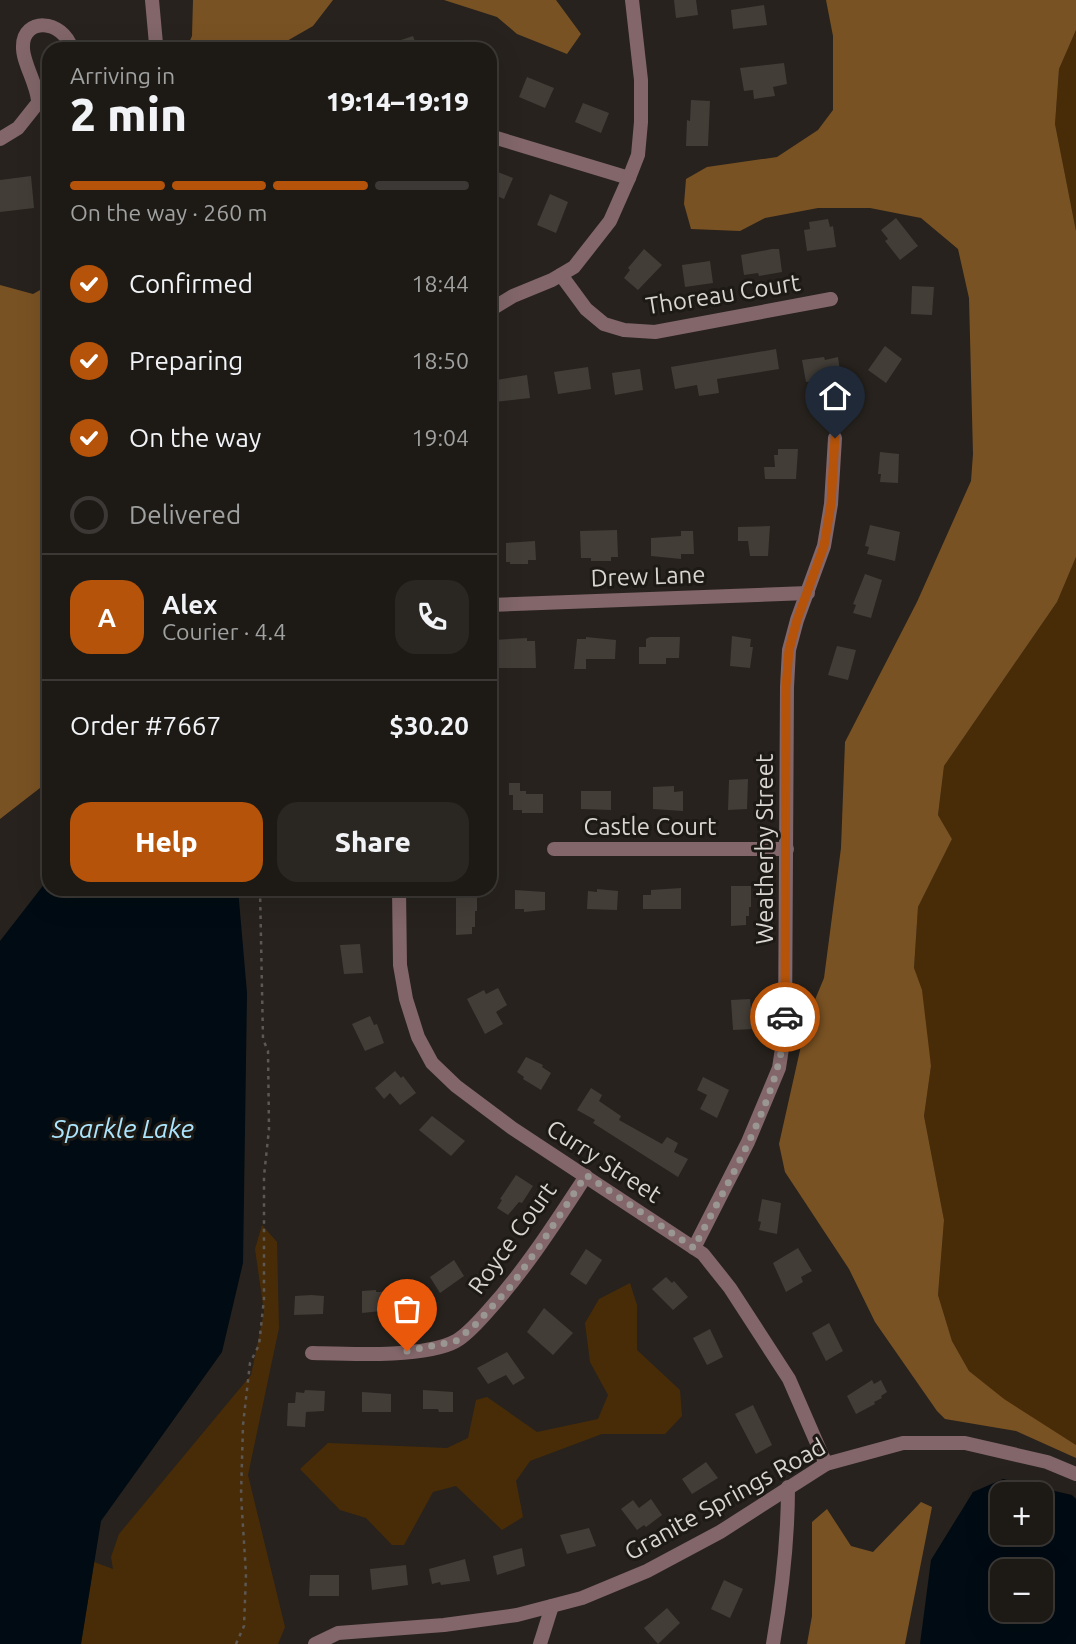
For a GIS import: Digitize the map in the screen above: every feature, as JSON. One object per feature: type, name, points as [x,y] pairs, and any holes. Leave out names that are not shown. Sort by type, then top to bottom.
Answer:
[{"type":"street","points":[[152,0],[156,42]]},
{"type":"street","points":[[497,306],[574,267],[610,221],[629,178],[638,155],[641,122],[641,80],[632,0]]},
{"type":"street","points":[[38,100],[36,85],[22,45],[26,34],[35,27],[46,24],[57,28],[69,42]]},
{"type":"street","points":[[0,139],[18,128],[42,96]]},
{"type":"street","points":[[497,138],[629,178]]},
{"type":"street","name":"Thoreau Court","points":[[561,275],[586,309],[604,324],[624,330],[655,332],[831,299]]},
{"type":"street","name":"Weatherby Street","points":[[694,1248],[748,1142],[779,1068],[785,1029],[788,663],[797,620],[826,535],[831,504],[835,438]]},
{"type":"street","name":"Drew Lane","points":[[497,605],[808,593]]},
{"type":"street","name":"Castle Court","points":[[554,849],[787,849]]},
{"type":"street","name":"Curry Street","points":[[399,896],[400,965],[406,999],[418,1037],[432,1063],[456,1086],[512,1128],[703,1254],[730,1288],[789,1379],[826,1464]]},
{"type":"street","name":"Royce Court","points":[[312,1353],[386,1354],[456,1341],[476,1324],[511,1286],[586,1175]]},
{"type":"street","name":"Granite Springs Road","points":[[315,1644],[338,1633],[444,1625],[517,1615],[582,1598],[647,1571],[720,1532],[826,1464],[903,1443],[965,1443],[1047,1462],[1076,1474]]},
{"type":"street","points":[[773,1644],[781,1598],[788,1522],[788,1487]]},
{"type":"street","points":[[540,1644],[552,1606]]},
{"type":"path","points":[[236,1644],[244,1626],[246,1574],[241,1495],[243,1424],[250,1363],[259,1345],[264,1298],[264,1176],[270,1129],[268,1051],[263,1039],[260,896]]},
{"type":"shaded area","points":[[193,0],[333,0],[313,26],[285,42],[189,42],[192,36]]},
{"type":"shaded area","points":[[444,0],[556,0],[581,34],[567,54],[517,34],[497,17]]},
{"type":"shaded area","points":[[826,0],[1076,0],[1076,30],[1059,69],[1055,124],[1076,231],[1076,557],[1057,602],[944,766],[938,815],[952,839],[918,907],[914,968],[922,990],[931,1066],[924,1116],[944,1220],[938,1295],[952,1341],[969,1371],[1004,1399],[1076,1445],[1076,1458],[1016,1431],[945,1419],[937,1411],[875,1322],[849,1269],[785,1172],[779,1144],[807,1019],[824,978],[841,848],[845,742],[917,602],[971,481],[973,454],[969,298],[958,249],[921,218],[870,208],[818,208],[765,218],[740,231],[691,229],[684,204],[686,179],[707,167],[777,157],[818,130],[833,110],[833,36]]},
{"type":"shaded area","points":[[1076,30],[1076,231],[1055,124],[1059,69]]},
{"type":"shaded area","points":[[0,285],[33,294],[42,289],[42,786],[0,819]]},
{"type":"shaded area","points":[[1076,557],[1076,1445],[1003,1399],[969,1371],[952,1341],[938,1295],[944,1220],[924,1116],[931,1066],[914,968],[918,907],[952,839],[938,815],[944,766],[1057,602]]},
{"type":"shaded area","points":[[262,1225],[277,1242],[279,1328],[248,1475],[285,1627],[278,1644],[81,1644],[94,1562],[113,1569],[111,1557],[119,1534],[251,1375],[264,1312],[255,1249]]},
{"type":"shaded area","points":[[630,1283],[637,1305],[637,1350],[680,1390],[682,1416],[665,1434],[602,1434],[530,1461],[516,1481],[523,1517],[502,1530],[456,1486],[433,1492],[404,1545],[392,1545],[366,1518],[340,1510],[300,1469],[328,1443],[447,1448],[468,1438],[476,1400],[487,1397],[537,1432],[598,1419],[608,1395],[590,1362],[585,1323],[599,1299]]},
{"type":"shaded area","points":[[921,1502],[932,1507],[905,1644],[807,1644],[812,1616],[812,1522],[827,1509],[851,1546],[873,1552]]},
{"type":"water","name":"Sparkle Lake","points":[[42,887],[42,896],[239,896],[247,993],[243,1263],[222,1352],[101,1521],[81,1644],[0,1644],[0,941]]},
{"type":"water","points":[[990,1485],[990,1545],[1053,1545],[1053,1491],[1072,1495],[1076,1499],[1076,1644],[920,1644],[931,1560],[973,1492]]},
{"type":"building","points":[[674,0],[696,0],[698,15],[676,18]]},
{"type":"building","points":[[764,5],[767,25],[733,29],[731,10]]},
{"type":"building","points":[[413,36],[415,42],[395,42]]},
{"type":"building","points":[[784,63],[787,84],[773,87],[775,96],[754,99],[753,90],[744,91],[740,68]]},
{"type":"building","points":[[527,77],[554,88],[545,108],[519,97]]},
{"type":"building","points":[[691,100],[710,101],[708,146],[686,146]]},
{"type":"building","points":[[583,103],[609,113],[601,133],[575,122]]},
{"type":"building","points":[[497,172],[513,178],[504,199],[497,196]]},
{"type":"building","points":[[31,176],[34,208],[0,212],[0,180]]},
{"type":"building","points":[[550,194],[568,202],[556,233],[537,225]]},
{"type":"building","points":[[896,218],[918,246],[900,260],[885,241],[888,239],[881,230]]},
{"type":"building","points":[[828,219],[830,227],[833,226],[836,247],[807,251],[804,230],[810,229],[809,222]]},
{"type":"building","points":[[644,249],[662,265],[638,290],[624,278],[630,270],[628,268]]},
{"type":"building","points":[[779,249],[782,272],[759,276],[758,273],[744,275],[741,255]]},
{"type":"building","points":[[710,261],[713,283],[685,287],[682,265]]},
{"type":"building","points":[[912,286],[934,287],[932,315],[911,314]]},
{"type":"building","points":[[885,346],[902,359],[886,383],[868,370]]},
{"type":"building","points":[[776,349],[779,369],[717,379],[719,393],[699,396],[697,385],[675,389],[671,367]]},
{"type":"building","points":[[824,357],[825,360],[838,357],[841,378],[806,382],[802,360]]},
{"type":"building","points":[[588,367],[591,389],[558,394],[554,372]]},
{"type":"building","points":[[640,369],[643,390],[615,395],[612,373]]},
{"type":"building","points":[[527,375],[530,398],[497,402],[497,380]]},
{"type":"building","points":[[778,449],[798,449],[796,479],[765,479],[764,467],[775,467],[774,455],[778,455]]},
{"type":"building","points":[[880,452],[899,454],[898,483],[880,482]]},
{"type":"building","points":[[870,525],[900,532],[895,561],[867,554],[869,547],[865,546]]},
{"type":"building","points":[[770,526],[768,556],[750,556],[748,541],[738,541],[738,527]]},
{"type":"building","points":[[617,530],[618,557],[611,557],[611,561],[581,558],[580,531]]},
{"type":"building","points":[[681,531],[693,531],[694,554],[681,554],[681,559],[651,556],[651,538],[681,536]]},
{"type":"building","points":[[535,541],[536,560],[528,560],[528,564],[506,562],[506,543]]},
{"type":"building","points":[[865,574],[882,580],[871,618],[853,613],[856,605],[853,604]]},
{"type":"building","points":[[732,636],[751,639],[750,647],[753,647],[750,668],[730,666]]},
{"type":"building","points":[[586,637],[616,640],[615,659],[586,659],[586,669],[574,669],[577,639]]},
{"type":"building","points":[[680,637],[679,658],[666,658],[666,664],[639,664],[639,647],[646,647],[646,639]]},
{"type":"building","points":[[527,638],[527,641],[535,641],[536,668],[497,668],[497,640]]},
{"type":"building","points":[[837,646],[856,650],[848,680],[828,675]]},
{"type":"building","points":[[748,779],[747,809],[728,810],[729,780]]},
{"type":"building","points":[[509,783],[520,783],[520,791],[526,791],[526,794],[543,794],[543,813],[513,810],[513,795],[509,795]]},
{"type":"building","points":[[674,786],[674,792],[683,791],[683,811],[653,809],[653,787]]},
{"type":"building","points":[[581,791],[611,791],[611,810],[581,809]]},
{"type":"building","points":[[731,886],[751,886],[751,907],[749,916],[746,916],[746,925],[731,926]]},
{"type":"building","points":[[681,888],[681,909],[643,909],[643,895],[651,895],[651,890]]},
{"type":"building","points":[[597,889],[618,891],[617,910],[587,909],[588,891],[597,892]]},
{"type":"building","points":[[515,890],[545,892],[545,910],[524,912],[524,909],[515,909]]},
{"type":"building","points":[[477,896],[472,934],[456,935],[456,897]]},
{"type":"building","points":[[360,944],[363,973],[344,974],[340,945]]},
{"type":"building","points":[[498,988],[507,1005],[496,1012],[503,1024],[485,1034],[467,999],[484,990],[486,994]]},
{"type":"building","points":[[750,999],[753,1029],[733,1030],[731,1000]]},
{"type":"building","points":[[370,1016],[374,1025],[377,1024],[384,1043],[365,1051],[352,1024]]},
{"type":"building","points":[[526,1057],[543,1065],[542,1067],[551,1073],[541,1090],[517,1072]]},
{"type":"building","points":[[395,1071],[401,1078],[403,1076],[416,1093],[400,1105],[390,1093],[384,1099],[375,1088]]},
{"type":"building","points":[[703,1077],[729,1090],[717,1118],[700,1109],[707,1095],[697,1090]]},
{"type":"building","points":[[591,1088],[602,1095],[599,1101],[621,1116],[619,1120],[662,1144],[667,1137],[678,1143],[674,1152],[688,1159],[678,1177],[577,1110]]},
{"type":"building","points":[[432,1116],[465,1141],[451,1156],[419,1130]]},
{"type":"building","points":[[516,1175],[533,1186],[522,1203],[519,1202],[508,1215],[497,1208]]},
{"type":"building","points":[[762,1199],[781,1203],[777,1234],[759,1230]]},
{"type":"building","points":[[798,1248],[812,1271],[801,1277],[803,1282],[786,1292],[773,1263]]},
{"type":"building","points":[[586,1249],[602,1260],[586,1285],[570,1274]]},
{"type":"building","points":[[454,1260],[464,1276],[440,1293],[430,1277]]},
{"type":"building","points":[[666,1277],[672,1283],[674,1281],[688,1297],[673,1310],[652,1289]]},
{"type":"building","points":[[362,1291],[390,1292],[390,1297],[401,1297],[401,1309],[362,1313]]},
{"type":"building","points":[[295,1296],[324,1296],[323,1314],[294,1315]]},
{"type":"building","points":[[544,1308],[573,1333],[553,1355],[527,1332]]},
{"type":"building","points":[[829,1323],[843,1351],[826,1361],[812,1333]]},
{"type":"building","points":[[710,1329],[723,1357],[707,1365],[693,1338]]},
{"type":"building","points":[[507,1352],[525,1378],[513,1385],[506,1375],[488,1384],[477,1368]]},
{"type":"building","points":[[872,1380],[874,1384],[881,1380],[887,1392],[874,1402],[875,1404],[856,1414],[847,1396]]},
{"type":"building","points":[[305,1390],[325,1391],[324,1411],[306,1412],[305,1427],[287,1426],[288,1403],[295,1403],[296,1392],[304,1393]]},
{"type":"building","points":[[423,1390],[453,1392],[453,1412],[423,1409]]},
{"type":"building","points":[[362,1392],[391,1394],[391,1412],[362,1412]]},
{"type":"building","points":[[753,1405],[772,1445],[756,1454],[735,1414]]},
{"type":"building","points":[[706,1462],[718,1478],[692,1494],[682,1479]]},
{"type":"building","points":[[651,1499],[662,1515],[637,1530],[621,1509],[633,1500],[639,1508]]},
{"type":"building","points":[[589,1528],[596,1546],[567,1554],[560,1535]]},
{"type":"building","points":[[522,1548],[525,1566],[497,1575],[493,1556]]},
{"type":"building","points":[[465,1559],[470,1581],[432,1584],[429,1569]]},
{"type":"building","points":[[406,1565],[408,1585],[372,1590],[370,1569]]},
{"type":"building","points":[[310,1575],[339,1575],[339,1596],[309,1596]]},
{"type":"building","points":[[724,1580],[743,1589],[730,1618],[711,1609]]},
{"type":"building","points":[[667,1608],[680,1623],[658,1644],[644,1628]]},
{"type":"way so far","points":[[407,1351],[456,1341],[476,1324],[511,1286],[586,1175],[694,1248],[748,1142],[779,1068],[785,1017]]},
{"type":"route","points":[[785,1017],[786,687],[789,650],[824,546],[831,504],[835,438]]}]
